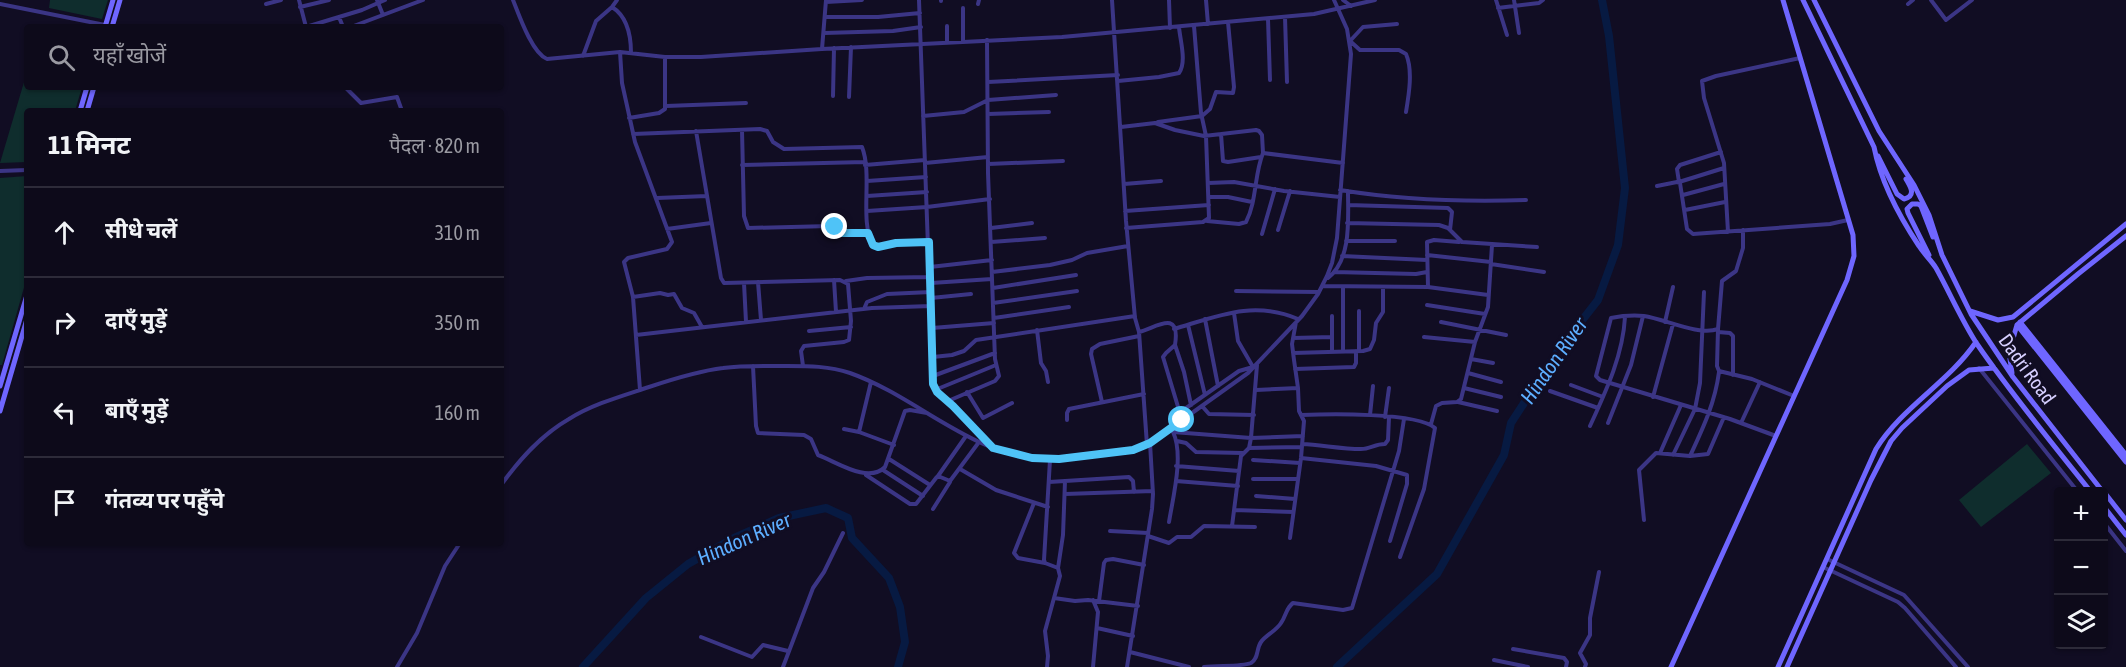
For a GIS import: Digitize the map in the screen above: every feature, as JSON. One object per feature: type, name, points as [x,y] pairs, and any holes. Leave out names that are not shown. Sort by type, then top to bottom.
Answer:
[{"type":"street","points":[[107,24],[113,0]]},
{"type":"street","points":[[108,24],[120,0]]},
{"type":"street","points":[[266,4],[280,0]]},
{"type":"street","points":[[299,0],[305,24]]},
{"type":"street","points":[[300,7],[329,0]]},
{"type":"street","points":[[316,24],[385,0]]},
{"type":"street","points":[[359,24],[423,0]]},
{"type":"street","points":[[513,0],[526,31],[543,58],[551,59],[620,52],[665,57],[701,57],[1114,33],[1285,17],[1339,10],[1375,0]]},
{"type":"street","points":[[584,56],[596,21],[617,0]]},
{"type":"street","points":[[822,49],[826,1],[862,0]]},
{"type":"street","points":[[919,0],[935,390],[993,448]]},
{"type":"street","points":[[1112,0],[1126,228],[1139,334],[1153,491],[1144,566],[1127,667]]},
{"type":"street","points":[[1169,0],[1170,28]]},
{"type":"street","points":[[1206,0],[1208,24]]},
{"type":"street","points":[[504,481],[530,450],[567,420],[593,407],[640,390],[715,369],[753,366],[837,369],[871,382],[979,442],[1032,458],[1050,460],[1133,450],[1149,444],[1172,430],[1201,405],[1238,381],[1255,366],[1297,320],[1319,292],[1325,280],[1335,251],[1351,68],[1350,41],[1334,0]]},
{"type":"street","points":[[1343,0],[1351,6]]},
{"type":"street","points":[[1496,0],[1507,35]]},
{"type":"street","points":[[1514,0],[1519,33]]},
{"type":"street","points":[[1498,8],[1539,3],[1543,0]]},
{"type":"street","points":[[1671,667],[1847,280],[1854,256],[1853,235],[1783,0]]},
{"type":"street","name":"Dadri Road","points":[[1803,0],[1897,194],[1904,199],[1909,198],[1912,190],[1887,146],[1814,0]]},
{"type":"street","points":[[1908,4],[1913,0]]},
{"type":"street","points":[[1931,0],[1946,20],[1972,0]]},
{"type":"street","points":[[378,2],[383,15]]},
{"type":"street","points":[[0,4],[97,24]]},
{"type":"street","points":[[612,7],[620,13],[629,33],[631,53]]},
{"type":"street","points":[[963,8],[963,41]]},
{"type":"street","points":[[825,17],[878,17],[920,13]]},
{"type":"street","points":[[339,17],[342,24]]},
{"type":"street","points":[[1285,17],[1287,82]]},
{"type":"street","points":[[1268,19],[1270,80]]},
{"type":"street","points":[[1121,127],[1202,116],[1210,109],[1216,92],[1230,94],[1234,91],[1228,22]]},
{"type":"street","points":[[1350,41],[1363,27],[1397,24]]},
{"type":"street","points":[[947,26],[948,42]]},
{"type":"street","points":[[1194,26],[1202,116],[1206,136],[1209,197],[1209,218],[1206,221]]},
{"type":"street","points":[[824,33],[893,31],[921,27]]},
{"type":"street","points":[[988,82],[1159,77],[1179,73],[1182,69],[1182,56],[1179,27]]},
{"type":"street","points":[[948,401],[998,379],[999,376],[995,352],[990,228],[987,40]]},
{"type":"street","points":[[1350,41],[1360,50],[1399,50],[1406,54],[1409,92],[1406,112]]},
{"type":"street","points":[[849,97],[851,47]]},
{"type":"street","points":[[833,96],[834,48]]},
{"type":"street","points":[[620,52],[622,83],[633,134],[672,242],[667,249],[628,258],[624,262],[633,297],[640,390]]},
{"type":"street","points":[[629,118],[663,112],[666,106],[665,57]]},
{"type":"street","points":[[1728,232],[1724,168],[1704,98],[1702,81],[1800,58]]},
{"type":"street","points":[[81,108],[86,90]]},
{"type":"street","points":[[88,108],[93,90]]},
{"type":"street","points":[[348,90],[361,103],[395,96],[399,99],[401,108]]},
{"type":"street","points":[[923,116],[964,112],[988,100],[1056,95]]},
{"type":"street","points":[[666,106],[746,103]]},
{"type":"street","points":[[988,114],[1049,112]]},
{"type":"street","points":[[1126,228],[1206,221],[1243,223],[1248,218],[1257,186],[1263,155],[1262,135],[1259,131],[1206,136],[1175,130],[1155,123]]},
{"type":"street","points":[[742,130],[744,216],[748,228],[830,226],[842,233],[868,233]]},
{"type":"street","points":[[633,134],[764,130],[772,142],[784,149],[860,146],[863,149],[867,181],[868,233],[873,245],[878,247],[896,243],[929,242]]},
{"type":"street","points":[[696,131],[723,281],[744,283],[930,277]]},
{"type":"street","points":[[1221,134],[1223,161],[1263,155],[1342,163]]},
{"type":"street","name":"Dadri Road","points":[[1887,146],[1919,195],[1929,215],[1942,255]]},
{"type":"street","name":"Dadri Road","points":[[1874,147],[1885,185],[1907,227],[1934,264]]},
{"type":"street","points":[[1721,152],[1680,165],[1677,169],[1687,229],[1690,233],[1830,224],[1848,220]]},
{"type":"street","points":[[742,165],[865,164],[988,157]]},
{"type":"street","points":[[988,164],[1063,161]]},
{"type":"street","points":[[1657,186],[1679,182],[1724,168]]},
{"type":"street","points":[[0,171],[24,170]]},
{"type":"street","points":[[867,181],[926,177]]},
{"type":"street","points":[[1124,184],[1161,181]]},
{"type":"street","points":[[1208,183],[1230,181],[1340,197]]},
{"type":"street","points":[[1683,195],[1724,184]]},
{"type":"street","points":[[1262,234],[1275,189]]},
{"type":"street","points":[[1340,190],[1402,197],[1526,200]]},
{"type":"street","points":[[1278,230],[1290,191]]},
{"type":"street","points":[[1325,280],[1334,272],[1346,241],[1348,191]]},
{"type":"street","points":[[867,196],[927,192]]},
{"type":"street","points":[[657,198],[707,196]]},
{"type":"street","points":[[1209,197],[1228,197],[1252,202]]},
{"type":"street","points":[[867,211],[927,207],[990,199]]},
{"type":"street","points":[[1685,210],[1725,202]]},
{"type":"street","name":"Dadri Road","points":[[2087,487],[1976,342],[1908,213],[1907,209],[1912,204],[1921,206],[1970,311],[2013,377],[2099,487]]},
{"type":"street","points":[[1125,212],[1209,205]]},
{"type":"street","points":[[1348,205],[1448,208],[1452,212],[1450,230]]},
{"type":"street","points":[[667,229],[711,223]]},
{"type":"street","points":[[990,228],[1032,223]]},
{"type":"street","points":[[1347,223],[1446,226],[1462,242]]},
{"type":"street","points":[[1970,311],[1989,318],[2013,317],[2126,224]]},
{"type":"street","points":[[1690,456],[1710,413],[1716,393],[1719,371],[1717,366],[1718,331],[1722,281],[1736,271],[1743,248],[1743,230]]},
{"type":"street","points":[[2013,377],[2009,352],[2018,324],[2126,236]]},
{"type":"street","points":[[991,242],[1045,238]]},
{"type":"street","points":[[1428,287],[1427,242],[1431,240],[1537,246]]},
{"type":"street","points":[[1346,241],[1395,241]]},
{"type":"street","points":[[1457,402],[1461,399],[1475,342],[1485,314],[1492,245]]},
{"type":"street","points":[[992,272],[1050,265],[1072,260],[1088,253],[1128,246]]},
{"type":"street","points":[[1342,256],[1427,257],[1491,263],[1544,272]]},
{"type":"street","points":[[930,267],[992,260]]},
{"type":"street","points":[[1334,272],[1416,274],[1427,272]]},
{"type":"street","points":[[993,288],[1076,275]]},
{"type":"street","points":[[931,283],[992,279]]},
{"type":"street","points":[[834,280],[836,312]]},
{"type":"street","points":[[803,366],[801,351],[804,346],[847,341],[851,327],[851,310],[846,281]]},
{"type":"street","points":[[758,282],[761,320]]},
{"type":"street","points":[[744,283],[746,322]]},
{"type":"street","points":[[1322,286],[1428,287],[1488,295]]},
{"type":"street","points":[[1343,286],[1343,352]]},
{"type":"street","points":[[1293,353],[1357,351],[1367,350],[1373,346],[1376,323],[1384,307],[1383,287]]},
{"type":"street","points":[[1665,322],[1673,287]]},
{"type":"street","points":[[993,303],[1077,291]]},
{"type":"street","points":[[1236,291],[1319,292]]},
{"type":"street","points":[[864,309],[867,302],[880,295],[931,292]]},
{"type":"street","points":[[1673,454],[1695,409],[1700,383],[1704,292]]},
{"type":"street","points":[[633,297],[660,293],[674,294],[682,308],[694,312],[702,327]]},
{"type":"street","points":[[931,298],[971,294]]},
{"type":"street","points":[[2035,298],[2040,304]]},
{"type":"street","points":[[0,386],[2,369],[24,304]]},
{"type":"street","points":[[1427,305],[1485,314]]},
{"type":"street","points":[[636,335],[851,310],[931,306]]},
{"type":"street","points":[[932,328],[1070,308]]},
{"type":"street","points":[[1174,329],[1204,319],[1254,309],[1275,311],[1297,320]]},
{"type":"street","points":[[1294,369],[1354,367],[1359,311]]},
{"type":"street","points":[[1234,313],[1238,340],[1255,366],[1256,390],[1249,448]]},
{"type":"street","points":[[933,357],[964,351],[976,340],[1135,316]]},
{"type":"street","points":[[1332,316],[1332,352]]},
{"type":"street","points":[[1733,375],[1734,336],[1730,333],[1673,324],[1643,316],[1611,318],[1596,374],[1597,378],[1609,383],[1724,417],[1776,436]]},
{"type":"street","points":[[1608,423],[1631,365],[1643,316]]},
{"type":"street","points":[[1590,426],[1609,383],[1624,333],[1625,317]]},
{"type":"street","points":[[1204,319],[1218,386]]},
{"type":"street","points":[[1290,538],[1304,421],[1299,411],[1294,369],[1293,338],[1297,320]]},
{"type":"street","points":[[1102,402],[1091,354],[1092,349],[1100,344],[1139,334],[1162,322],[1169,323],[1174,329],[1175,345],[1191,405]]},
{"type":"street","points":[[1441,322],[1506,335]]},
{"type":"street","points":[[1653,397],[1673,324]]},
{"type":"street","points":[[2018,324],[2126,455]]},
{"type":"street","points":[[2018,324],[2126,462]]},
{"type":"street","points":[[1188,325],[1206,395]]},
{"type":"street","points":[[809,331],[851,327]]},
{"type":"street","points":[[0,411],[24,329]]},
{"type":"street","points":[[1037,330],[1041,363],[1046,371],[1048,382]]},
{"type":"street","points":[[1293,338],[1332,337]]},
{"type":"street","points":[[1425,337],[1475,342]]},
{"type":"street","points":[[1778,667],[1876,449],[1885,434],[1956,369],[1976,342]]},
{"type":"street","points":[[1175,345],[1163,357],[1182,420]]},
{"type":"street","points":[[933,376],[995,352]]},
{"type":"street","points":[[1471,359],[1493,363]]},
{"type":"street","points":[[935,390],[996,365]]},
{"type":"street","points":[[753,366],[758,433],[804,435],[811,440],[818,455],[865,474],[910,504],[916,504],[966,436]]},
{"type":"street","points":[[1179,413],[1239,371],[1255,366]]},
{"type":"street","points":[[1978,368],[2074,487]]},
{"type":"street","points":[[1787,667],[1871,480],[1891,441],[1947,386],[1969,370],[1994,368]]},
{"type":"street","points":[[1719,371],[1760,382],[1794,396]]},
{"type":"street","points":[[1468,373],[1501,382]]},
{"type":"street","points":[[859,432],[871,382]]},
{"type":"street","points":[[1741,423],[1760,382]]},
{"type":"street","points":[[1571,385],[1603,397]]},
{"type":"street","points":[[1370,415],[1373,386]]},
{"type":"street","points":[[1256,390],[1298,388]]},
{"type":"street","points":[[1177,441],[1186,443],[1196,452],[1242,453],[1249,448],[1302,446],[1359,449],[1369,448],[1375,444],[1385,444],[1388,440],[1389,388]]},
{"type":"street","points":[[1464,388],[1501,397]]},
{"type":"street","points":[[1550,391],[1598,408]]},
{"type":"street","points":[[967,393],[982,418],[1012,403]]},
{"type":"street","points":[[1066,420],[1069,409],[1144,394]]},
{"type":"street","points":[[1431,424],[1436,406],[1442,403],[1457,402],[1497,411]]},
{"type":"street","points":[[1201,405],[1209,414],[1254,415]]},
{"type":"street","points":[[1660,453],[1681,405]]},
{"type":"street","points":[[883,470],[905,411],[931,414]]},
{"type":"street","points":[[1301,415],[1370,415],[1431,424],[1435,430],[1428,473],[1401,557]]},
{"type":"street","points":[[1644,520],[1638,473],[1652,455],[1660,453],[1690,456],[1708,454],[1724,417]]},
{"type":"street","points":[[1204,667],[1239,666],[1251,663],[1257,656],[1260,643],[1281,624],[1288,606],[1293,603],[1343,610],[1352,608],[1394,471],[1404,430],[1404,419]]},
{"type":"street","points":[[844,429],[894,445]]},
{"type":"street","points":[[1172,430],[1251,438],[1303,436]]},
{"type":"street","points":[[1169,522],[1176,481],[1177,441],[1172,430]]},
{"type":"street","points":[[933,509],[950,481],[979,442]]},
{"type":"street","points":[[1232,526],[1242,453]]},
{"type":"street","points":[[889,459],[930,485]]},
{"type":"street","points":[[1045,563],[1050,460]]},
{"type":"street","points":[[1253,460],[1301,460],[1376,466],[1405,474],[1408,478],[1390,541]]},
{"type":"street","points":[[1176,466],[1239,471]]},
{"type":"street","points":[[960,469],[996,490],[1048,507]]},
{"type":"street","points":[[865,474],[883,470],[922,496]]},
{"type":"street","points":[[938,476],[950,481]]},
{"type":"street","points":[[1049,482],[1129,477],[1133,481],[1134,492]]},
{"type":"street","points":[[1252,479],[1298,479]]},
{"type":"street","points":[[1047,667],[1045,631],[1059,579],[1065,481]]},
{"type":"street","points":[[1176,481],[1238,486]]},
{"type":"street","points":[[1065,494],[1153,491]]},
{"type":"street","points":[[1256,496],[1295,499]]},
{"type":"street","name":"Dadri Road","points":[[2108,498],[2126,520]]},
{"type":"street","points":[[1034,503],[1015,556],[1058,568]]},
{"type":"street","points":[[1234,510],[1293,512]]},
{"type":"street","points":[[2108,513],[2126,535]]},
{"type":"street","points":[[1110,531],[1148,534],[1169,543],[1177,537],[1191,537],[1204,526],[1255,528]]},
{"type":"street","points":[[2108,529],[2126,551]]},
{"type":"street","points":[[783,667],[813,588],[824,572],[843,533]]},
{"type":"street","points":[[397,667],[417,633],[445,567],[458,546]]},
{"type":"street","points":[[1099,601],[1106,560],[1113,559],[1144,566]]},
{"type":"street","points":[[1827,559],[1904,595],[1968,667]]},
{"type":"street","points":[[1823,567],[1898,602],[1956,667]]},
{"type":"street","points":[[1585,667],[1586,664],[1580,653],[1590,635],[1590,618],[1599,572]]},
{"type":"street","points":[[1054,598],[1138,606]]},
{"type":"street","points":[[1093,600],[1098,612],[1093,667]]},
{"type":"street","points":[[1097,628],[1133,636]]},
{"type":"street","points":[[701,637],[752,657],[763,645],[788,651]]},
{"type":"street","points":[[1513,649],[1564,658],[1567,662],[1566,667]]},
{"type":"street","points":[[1130,652],[1189,667]]},
{"type":"street","points":[[1494,660],[1528,667]]},
{"type":"green space","points":[[50,0],[108,0],[102,19],[49,8]]},
{"type":"green space","points":[[24,82],[24,90],[81,90],[76,108],[24,108],[24,162],[0,163]]},
{"type":"green space","points":[[24,176],[24,288],[2,365],[0,365],[0,178]]},
{"type":"green space","points":[[2027,444],[2051,473],[1981,527],[1959,500]]},
{"type":"waterway","name":"Hindon River","points":[[1337,667],[1437,574],[1504,455],[1511,423],[1558,351],[1598,300],[1618,245],[1625,188],[1609,36],[1602,0]]},
{"type":"waterway","name":"Hindon River","points":[[583,667],[646,598],[688,564],[734,538],[779,518],[826,508],[848,518],[852,538],[889,578],[900,607],[905,642],[898,667]]},
{"type":"route","points":[[835,227],[842,233],[868,233],[873,245],[878,247],[905,242],[929,242],[933,384],[937,392],[993,448],[1048,460],[1133,450],[1150,443],[1182,420]]}]
